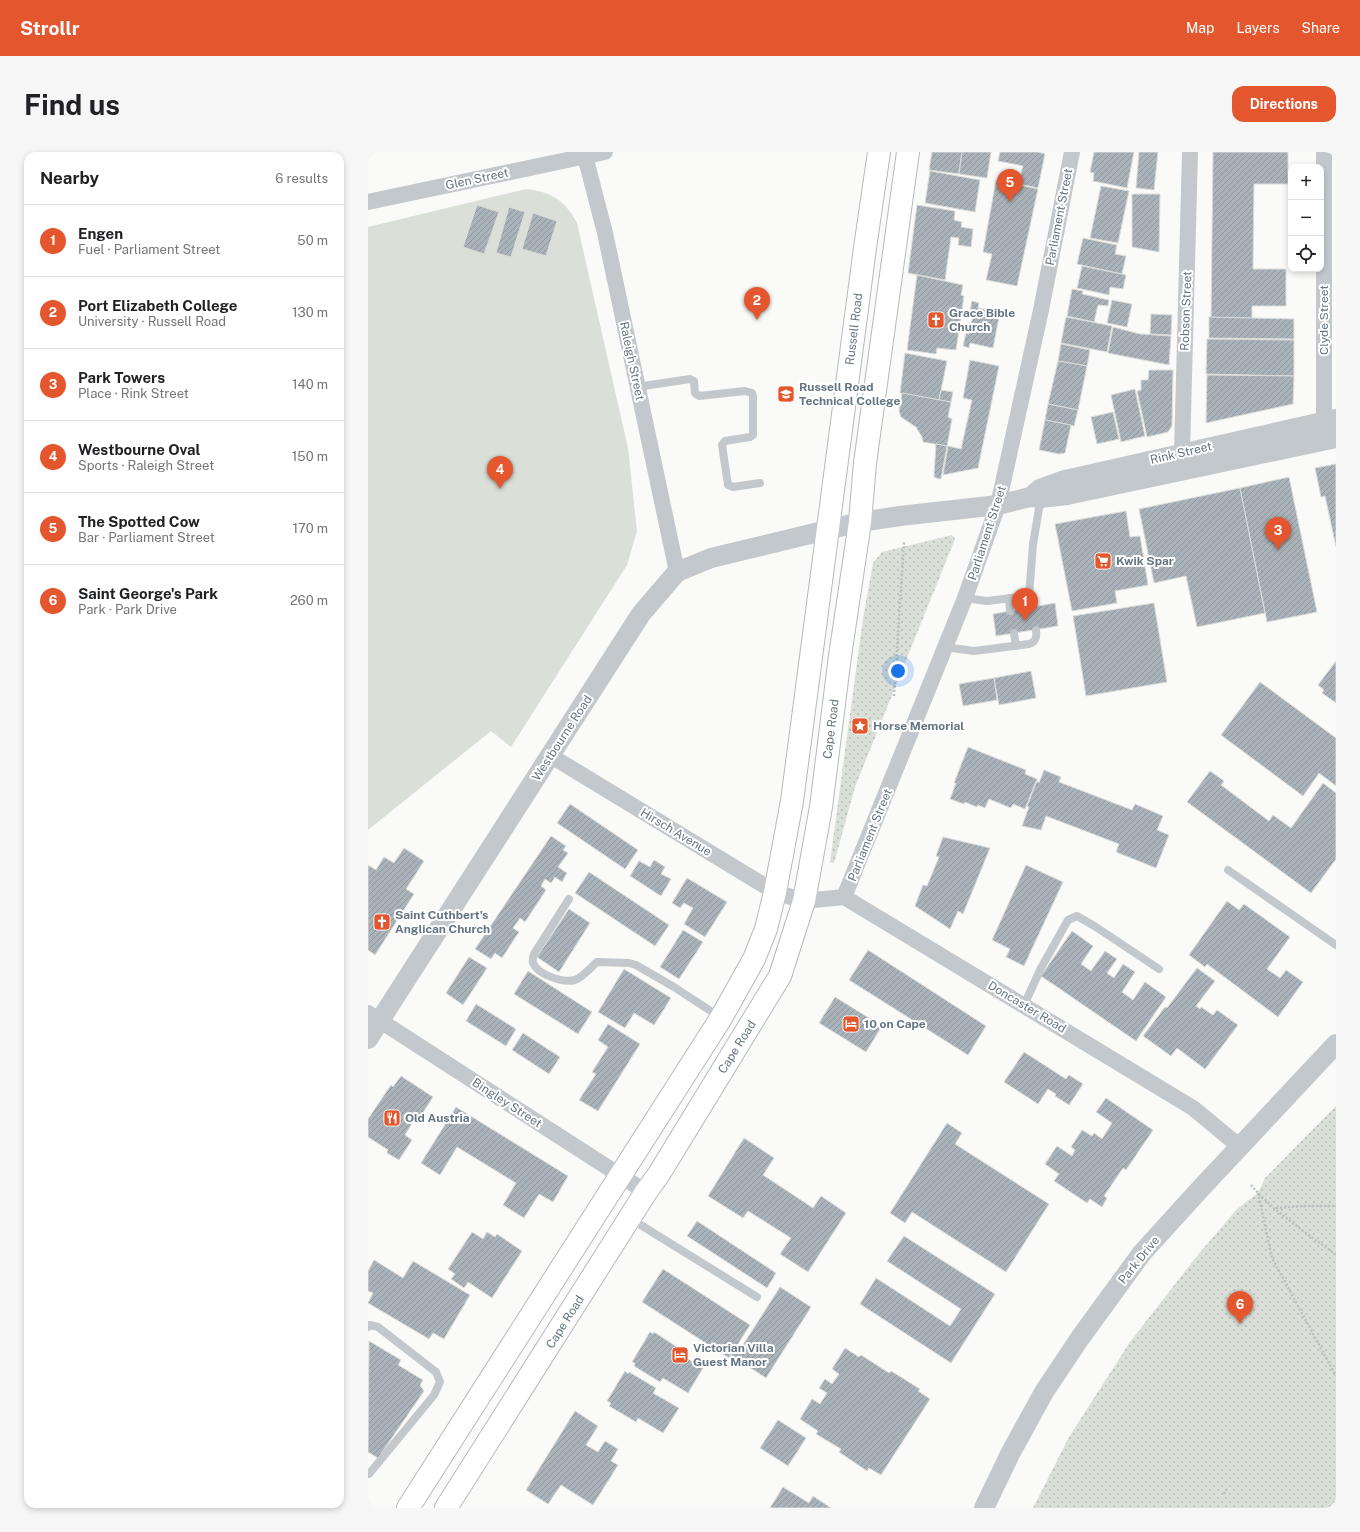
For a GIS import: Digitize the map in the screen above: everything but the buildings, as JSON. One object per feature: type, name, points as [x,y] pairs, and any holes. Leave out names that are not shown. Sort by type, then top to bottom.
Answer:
[{"type":"main road","name":"Russell Road","points":[[828,530],[864,248],[880,152]]},
{"type":"main road","points":[[860,522],[865,463],[908,152]]},
{"type":"main road","name":"Cape Road","points":[[446,1508],[646,1192],[663,1168],[780,976],[804,901],[821,807],[840,656],[860,522]]},
{"type":"main road","points":[[408,1508],[721,1018],[754,959],[766,929],[792,801],[828,530]]},
{"type":"street","name":"Glen Street","points":[[368,202],[585,154],[604,152]]},
{"type":"street","name":"Parliament Street","points":[[844,897],[965,598],[998,505],[1041,310],[1072,152]]},
{"type":"street","name":"Robson Street","points":[[1183,461],[1190,152]]},
{"type":"street","name":"Clyde Street","points":[[1324,152],[1331,430]]},
{"type":"street","name":"Raleigh Street","points":[[585,154],[605,233],[677,572]]},
{"type":"street","name":"Rink Street","points":[[828,530],[860,522],[900,516],[998,505],[1037,495],[1067,495],[1183,461],[1331,430]]},
{"type":"street","name":"Westbourne Road","points":[[368,1039],[374,1017],[551,756],[641,614],[677,572],[711,558],[828,530]]},
{"type":"street","name":"Hirsch Avenue","points":[[551,756],[774,892],[804,901]]},
{"type":"street","points":[[804,901],[844,897]]},
{"type":"street","name":"Doncaster Road","points":[[844,897],[1193,1108],[1239,1146]]},
{"type":"street","name":"Bingley Street","points":[[374,1017],[646,1192]]},
{"type":"street","name":"Park Drive","points":[[984,1508],[1010,1454],[1044,1392],[1080,1338],[1142,1254],[1239,1146],[1336,1044]]},
{"type":"lane","points":[[637,387],[690,379],[694,382],[695,393],[699,396],[745,392],[752,393],[753,435],[750,437],[725,441],[722,445],[728,485],[733,487],[760,483]]},
{"type":"lane","points":[[1032,607],[1030,596],[1037,495]]},
{"type":"lane","points":[[965,598],[977,600],[997,600],[1030,596]]},
{"type":"lane","points":[[1009,598],[1010,611]]},
{"type":"lane","points":[[944,647],[974,651],[1016,646],[1034,642],[1037,635],[1036,630]]},
{"type":"lane","points":[[1014,633],[1016,646]]},
{"type":"lane","points":[[1228,870],[1336,945]]},
{"type":"lane","points":[[569,900],[534,954],[532,960],[533,964],[537,968],[553,978],[568,981],[577,979],[597,962],[629,963],[636,965],[674,987],[721,1018]]},
{"type":"lane","points":[[1024,1005],[1041,968],[1068,920],[1077,916],[1158,969]]},
{"type":"lane","points":[[630,1218],[757,1297]]},
{"type":"lane","points":[[368,1327],[370,1325],[378,1327],[436,1372],[440,1382],[434,1395],[369,1474]]},
{"type":"path","points":[[894,696],[904,542]]},
{"type":"path","points":[[1250,1185],[1275,1208],[1336,1255]]},
{"type":"path","points":[[1258,1193],[1272,1258],[1336,1376]]},
{"type":"path","points":[[1275,1208],[1336,1206]]},
{"type":"path","points":[[1224,1494],[1228,1487]]},
{"type":"shaded area","points":[[526,189],[543,192],[556,198],[567,208],[577,223],[628,448],[637,531],[627,565],[511,747],[491,731],[368,830],[368,227]]},
{"type":"shaded area","points":[[952,535],[955,539],[855,787],[834,863],[830,862],[863,619],[873,563],[882,552]]},
{"type":"shaded area","points":[[1336,1106],[1336,1508],[1033,1508],[1069,1437],[1130,1342],[1197,1256],[1237,1209],[1258,1193],[1265,1178]]},
{"type":"place","name":"The Spotted Cow","points":[[1010,202]]},
{"type":"place","name":"Port Elizabeth College","points":[[757,320]]},
{"type":"place","name":"Grace Bible Church","points":[[936,320]]},
{"type":"place","name":"Russell Road Technical College","points":[[786,394]]},
{"type":"place","name":"Westbourne Oval","points":[[500,489]]},
{"type":"place","name":"Park Towers","points":[[1278,550]]},
{"type":"place","name":"Kwik Spar","points":[[1103,561]]},
{"type":"place","name":"Engen","points":[[1025,621]]},
{"type":"place","name":"Horse Memorial","points":[[860,726]]},
{"type":"place","name":"Saint Cuthbert's Anglican Church","points":[[382,922]]},
{"type":"place","name":"10 on Cape","points":[[851,1024]]},
{"type":"place","name":"Old Austria","points":[[392,1118]]},
{"type":"place","name":"Saint George's Park","points":[[1240,1324]]},
{"type":"place","name":"Victorian Villa Guest Manor","points":[[680,1355]]}]
